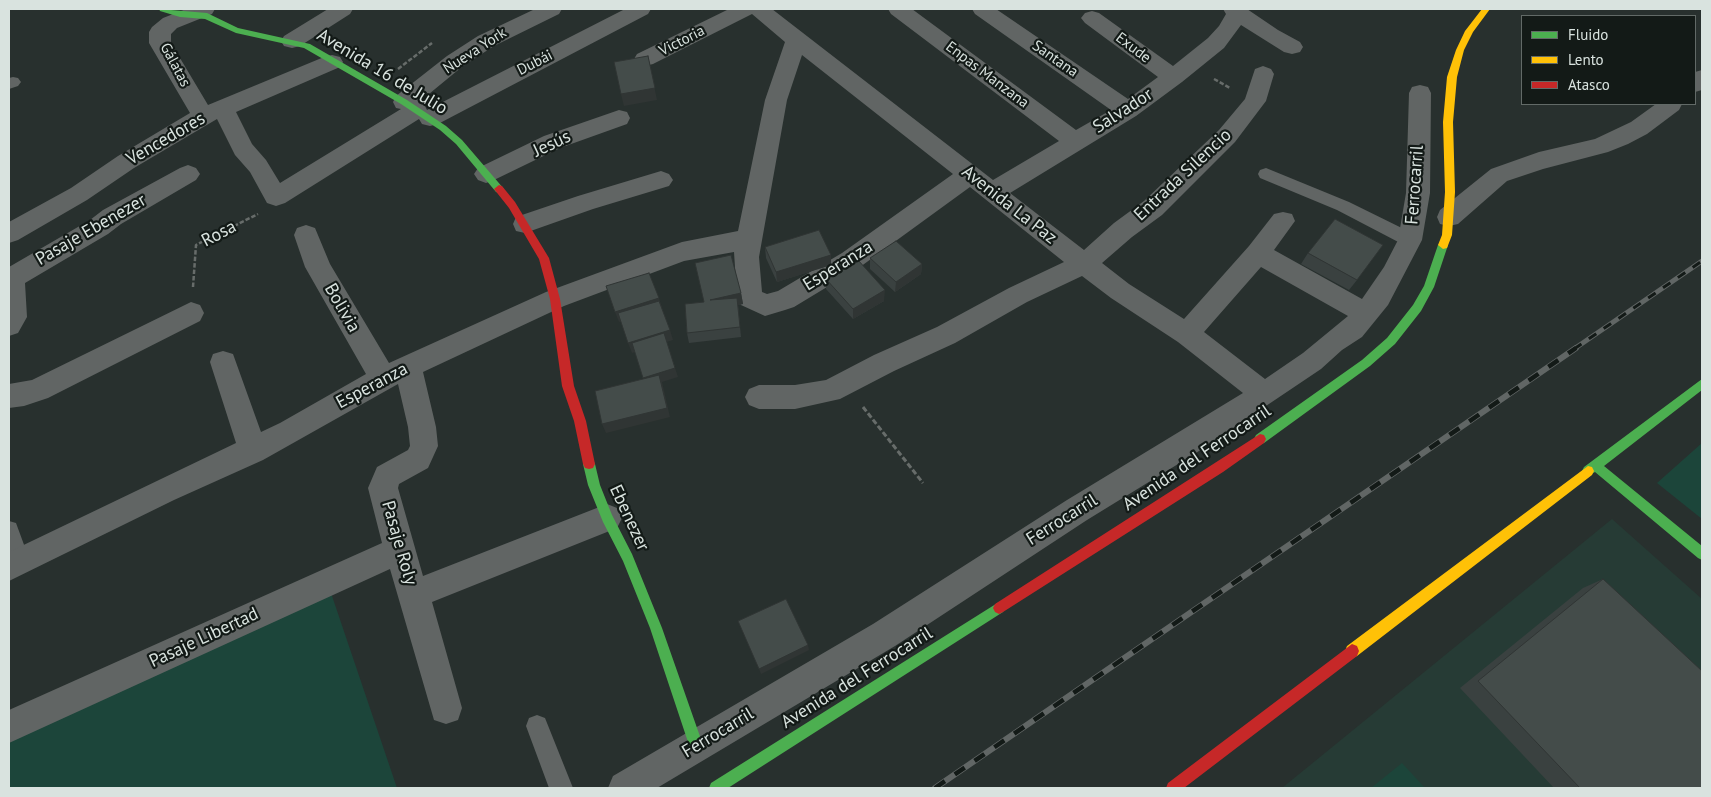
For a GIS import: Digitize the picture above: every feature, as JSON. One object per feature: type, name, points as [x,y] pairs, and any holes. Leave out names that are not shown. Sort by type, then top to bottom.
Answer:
[{"type":"street","name":"Avenida 16 de Julio","points":[[163,9],[180,14],[200,12],[236,30],[256,36],[292,41],[307,46],[417,110],[459,142],[512,205],[544,258],[555,299]]},
{"type":"street","points":[[292,41],[343,9]]},
{"type":"street","name":"Nueva York","points":[[417,110],[455,61],[486,41],[552,9]]},
{"type":"street","name":"Dubái","points":[[417,110],[641,9]]},
{"type":"street","name":"Victoria","points":[[645,59],[746,9]]},
{"type":"street","name":"Avenida La Paz","points":[[759,9],[969,176],[1084,264],[1120,291],[1187,334],[1264,394]]},
{"type":"street","name":"Enpas Manzana","points":[[898,9],[1076,142]]},
{"type":"street","name":"Santana","points":[[982,9],[1128,110]]},
{"type":"street","name":"Avenida del Ferrocarril","points":[[716,788],[1219,468],[1366,363],[1391,341],[1417,308],[1429,288],[1447,235],[1450,192],[1448,122],[1452,77],[1463,44],[1480,15],[1486,9]]},
{"type":"street","points":[[1236,10],[1270,35],[1292,47]]},
{"type":"street","name":"Salvador","points":[[992,192],[1128,110],[1180,72],[1216,43],[1227,31],[1236,10]]},
{"type":"street","name":"Gálatas","points":[[200,12],[170,24],[160,32],[160,43],[213,112]]},
{"type":"street","name":"Exude","points":[[1092,18],[1119,36],[1134,50],[1180,72]]},
{"type":"street","name":"Esperanza","points":[[796,40],[776,100],[749,238],[746,257],[750,298],[765,305],[784,300],[852,260],[969,176]]},
{"type":"street","name":"Vencedores","points":[[9,233],[79,194],[126,162],[213,112],[332,62]]},
{"type":"street","name":"Entrada Silencio","points":[[759,397],[794,397],[830,391],[946,334],[1018,295],[1084,264],[1123,230],[1153,208],[1228,136],[1255,101],[1264,74]]},
{"type":"street","name":"Ferrocarril","points":[[625,788],[884,635],[1077,510],[1264,394],[1312,361],[1333,342],[1353,330],[1394,273],[1410,240],[1418,193],[1420,93]]},
{"type":"street","points":[[1449,217],[1499,175],[1539,161],[1571,155],[1614,140],[1639,128],[1670,105]]},
{"type":"street","points":[[213,112],[258,166],[276,197],[417,110]]},
{"type":"street","name":"Jesús","points":[[486,174],[552,142],[619,118]]},
{"type":"street","name":"Pasaje Ebenezer","points":[[9,325],[14,318],[12,282],[15,276],[112,217],[188,174]]},
{"type":"street","points":[[524,224],[587,202],[661,180]]},
{"type":"street","points":[[1187,334],[1258,253],[1283,221]]},
{"type":"street","name":"Bolivia","points":[[306,236],[318,267],[395,372]]},
{"type":"street","name":"Esperanza","points":[[14,564],[164,490],[253,451],[395,372],[555,299],[682,252],[749,238]]},
{"type":"street","points":[[1258,253],[1366,314]]},
{"type":"street","name":"Ebenezer","points":[[555,299],[568,386],[580,421],[594,485],[607,518],[628,558],[656,628],[696,745]]},
{"type":"street","points":[[9,396],[38,390],[191,312]]},
{"type":"street","points":[[223,362],[253,451]]},
{"type":"street","name":"Pasaje Roly","points":[[395,372],[422,427],[424,446],[418,459],[391,473],[384,481],[383,488],[399,550],[414,594],[446,708]]},
{"type":"street","points":[[1173,788],[1702,384]]},
{"type":"street","points":[[1596,466],[1702,554]]},
{"type":"street","points":[[414,594],[607,518]]},
{"type":"street","name":"Pasaje Libertad","points":[[9,727],[399,550]]},
{"type":"lane","points":[[1266,174],[1343,206],[1410,240]]},
{"type":"lane","points":[[9,530],[14,564]]},
{"type":"lane","points":[[536,726],[561,788]]},
{"type":"path","points":[[1180,72],[1255,101]]},
{"type":"path","name":"Rosa","points":[[191,312],[196,245],[261,213],[269,207],[276,197]]},
{"type":"path","points":[[846,384],[898,454],[923,483]]},
{"type":"shaded area","points":[[1612,519],[1702,599],[1702,788],[1282,788]]},
{"type":"green space","points":[[1702,443],[1702,519],[1657,483]]},
{"type":"green space","points":[[330,590],[397,788],[9,788],[9,736]]},
{"type":"green space","points":[[1402,763],[1425,788],[1371,788]]},
{"type":"building","points":[[648,56],[655,88],[621,94],[614,62]]},
{"type":"building","points":[[1335,219],[1383,245],[1357,280],[1308,253]]},
{"type":"building","points":[[819,230],[831,255],[776,272],[765,247]]},
{"type":"building","points":[[896,241],[922,264],[896,282],[870,258]]},
{"type":"building","points":[[731,255],[741,293],[710,300],[737,298],[740,327],[687,333],[685,304],[704,302],[695,263]]},
{"type":"building","points":[[858,260],[885,290],[853,309],[826,279]]},
{"type":"building","points":[[649,273],[659,298],[615,312],[606,286]]},
{"type":"building","points":[[659,301],[670,330],[628,343],[618,313]]},
{"type":"building","points":[[664,333],[675,368],[643,378],[632,343]]},
{"type":"building","points":[[659,375],[667,408],[602,424],[595,391]]},
{"type":"building","points":[[1603,579],[1702,671],[1702,788],[1580,788],[1478,681]]},
{"type":"building","points":[[786,599],[808,645],[759,669],[738,621]]},
{"type":"railway","points":[[1574,349],[1702,261]]},
{"type":"railway","points":[[935,788],[1576,348]]},
{"type":"traffic: fast","points":[[163,9],[180,14],[207,16],[236,30],[307,46],[404,102],[443,128],[459,142],[499,189]]},
{"type":"traffic: fast","points":[[1260,439],[1366,363],[1391,341],[1417,308],[1429,287],[1443,245]]},
{"type":"traffic: fast","points":[[1588,471],[1702,384]]},
{"type":"traffic: fast","points":[[589,464],[594,485],[607,518],[628,558],[656,628],[696,745]]},
{"type":"traffic: fast","points":[[1596,466],[1702,554]]},
{"type":"traffic: fast","points":[[716,788],[999,608]]},
{"type":"traffic: slow","points":[[1443,245],[1447,235],[1450,192],[1448,122],[1452,77],[1460,50],[1469,31],[1486,9]]},
{"type":"traffic: slow","points":[[1352,651],[1588,471]]},
{"type":"traffic: jam","points":[[499,189],[512,205],[544,258],[555,299],[568,386],[580,421],[589,464]]},
{"type":"traffic: jam","points":[[999,608],[1219,468],[1260,439]]},
{"type":"traffic: jam","points":[[1173,788],[1352,651]]}]
